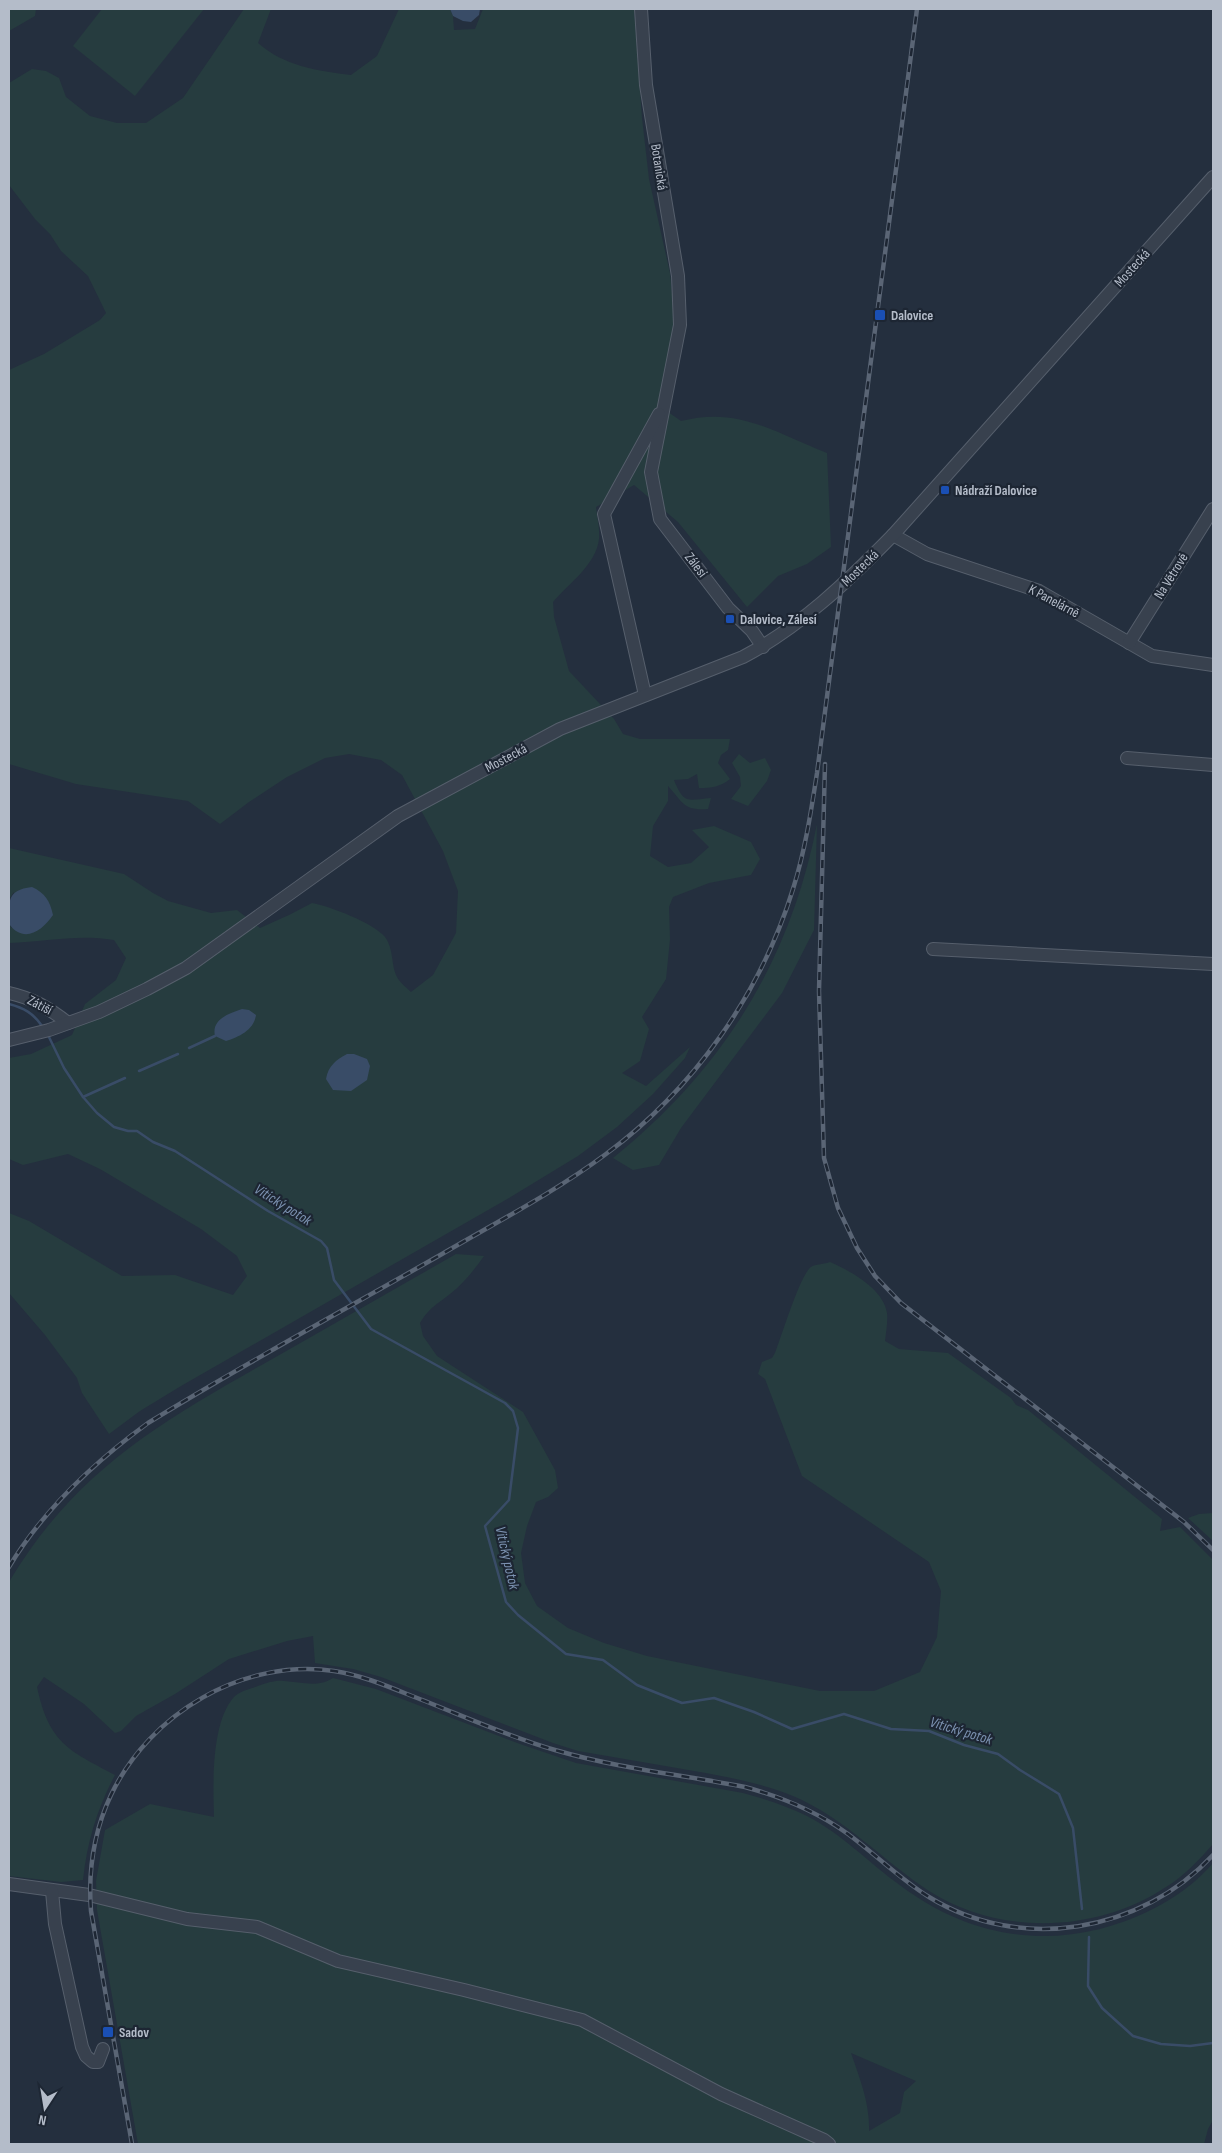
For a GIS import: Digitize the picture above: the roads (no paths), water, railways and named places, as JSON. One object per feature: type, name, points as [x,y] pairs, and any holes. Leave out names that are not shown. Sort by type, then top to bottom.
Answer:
[{"type":"street","name":"Botanická","points":[[641,9],[646,84],[678,276],[680,325],[651,472]]},
{"type":"street","name":"Mostecká","points":[[9,1040],[68,1023],[115,1004],[186,968],[398,816],[560,730],[743,657],[763,647],[842,587],[893,536],[1213,177]]},
{"type":"street","points":[[646,695],[604,514],[665,403]]},
{"type":"street","name":"Zálesí","points":[[651,472],[660,519],[728,608],[752,631],[763,647]]},
{"type":"street","name":"Na Větrově","points":[[1129,643],[1213,509]]},
{"type":"street","name":"K Panelárně","points":[[893,536],[927,554],[1039,591],[1152,656],[1213,665]]},
{"type":"street","points":[[1127,758],[1213,765]]},
{"type":"street","points":[[933,949],[1213,964]]},
{"type":"street","name":"Zátiší","points":[[9,993],[28,997],[68,1023]]},
{"type":"street","points":[[9,1884],[90,1895],[187,1919],[256,1927],[338,1961],[582,2020],[721,2094],[824,2140],[829,2144]]},
{"type":"street","points":[[52,1891],[55,1924],[82,2047],[86,2056],[93,2062],[98,2062],[103,2050]]},
{"type":"water","points":[[450,9],[480,9],[479,15],[471,22],[463,21],[453,16]]},
{"type":"water","points":[[32,887],[46,898],[53,915],[38,930],[27,934],[21,933],[9,924],[9,903],[13,894],[17,891]]},
{"type":"water","points":[[242,1009],[249,1010],[256,1015],[249,1029],[241,1035],[226,1041],[215,1036],[216,1025],[222,1018]]},
{"type":"water","points":[[347,1054],[354,1054],[367,1059],[370,1066],[367,1080],[351,1091],[333,1090],[326,1079],[327,1074],[333,1064]]},
{"type":"waterway","name":"Vitický potok","points":[[9,1004],[28,1012],[42,1026]]},
{"type":"waterway","name":"Vitický potok","points":[[48,1035],[64,1068],[83,1097],[97,1113],[114,1127],[128,1131],[137,1131],[153,1142],[175,1151],[268,1211],[321,1241],[327,1248],[334,1280],[371,1329],[505,1403],[513,1411],[518,1428],[509,1500],[485,1526],[506,1602],[518,1615],[566,1654],[603,1660],[637,1685],[682,1703],[714,1698],[754,1712],[792,1729],[844,1714],[891,1729],[929,1731],[964,1745],[998,1754],[1059,1794],[1073,1828],[1082,1909]]},
{"type":"waterway","points":[[189,1048],[215,1036]]},
{"type":"waterway","points":[[139,1071],[178,1054]]},
{"type":"waterway","points":[[83,1097],[125,1078]]},
{"type":"waterway","name":"Vitický potok","points":[[1089,1937],[1088,1986],[1102,2008],[1133,2036],[1161,2044],[1190,2046],[1213,2043]]},
{"type":"railway","points":[[9,1567],[38,1526],[71,1488],[108,1454],[148,1423],[257,1358],[526,1206],[606,1154],[668,1100],[695,1069],[743,1001],[763,965],[779,928],[797,875],[810,817],[917,9]]},
{"type":"railway","points":[[825,764],[819,991],[824,1158],[838,1208],[857,1248],[875,1276],[901,1303],[1184,1522],[1213,1550]]},
{"type":"railway","points":[[132,2144],[91,1911],[90,1881],[96,1837],[111,1795],[128,1766],[150,1739],[175,1716],[203,1697],[234,1683],[266,1673],[300,1669],[334,1671],[354,1675],[393,1688],[501,1732],[555,1750],[625,1766],[745,1787],[772,1795],[811,1812],[836,1826],[929,1897],[964,1914],[1002,1925],[1040,1929],[1078,1926],[1115,1917],[1151,1902],[1184,1881],[1213,1855]]},
{"type":"place","name":"Dalovice","points":[[880,315]]},
{"type":"place","name":"Nádraží Dalovice","points":[[945,490]]},
{"type":"place","name":"Dalovice, Zálesí","points":[[730,619]]},
{"type":"place","name":"Sadov","points":[[108,2032]]}]
